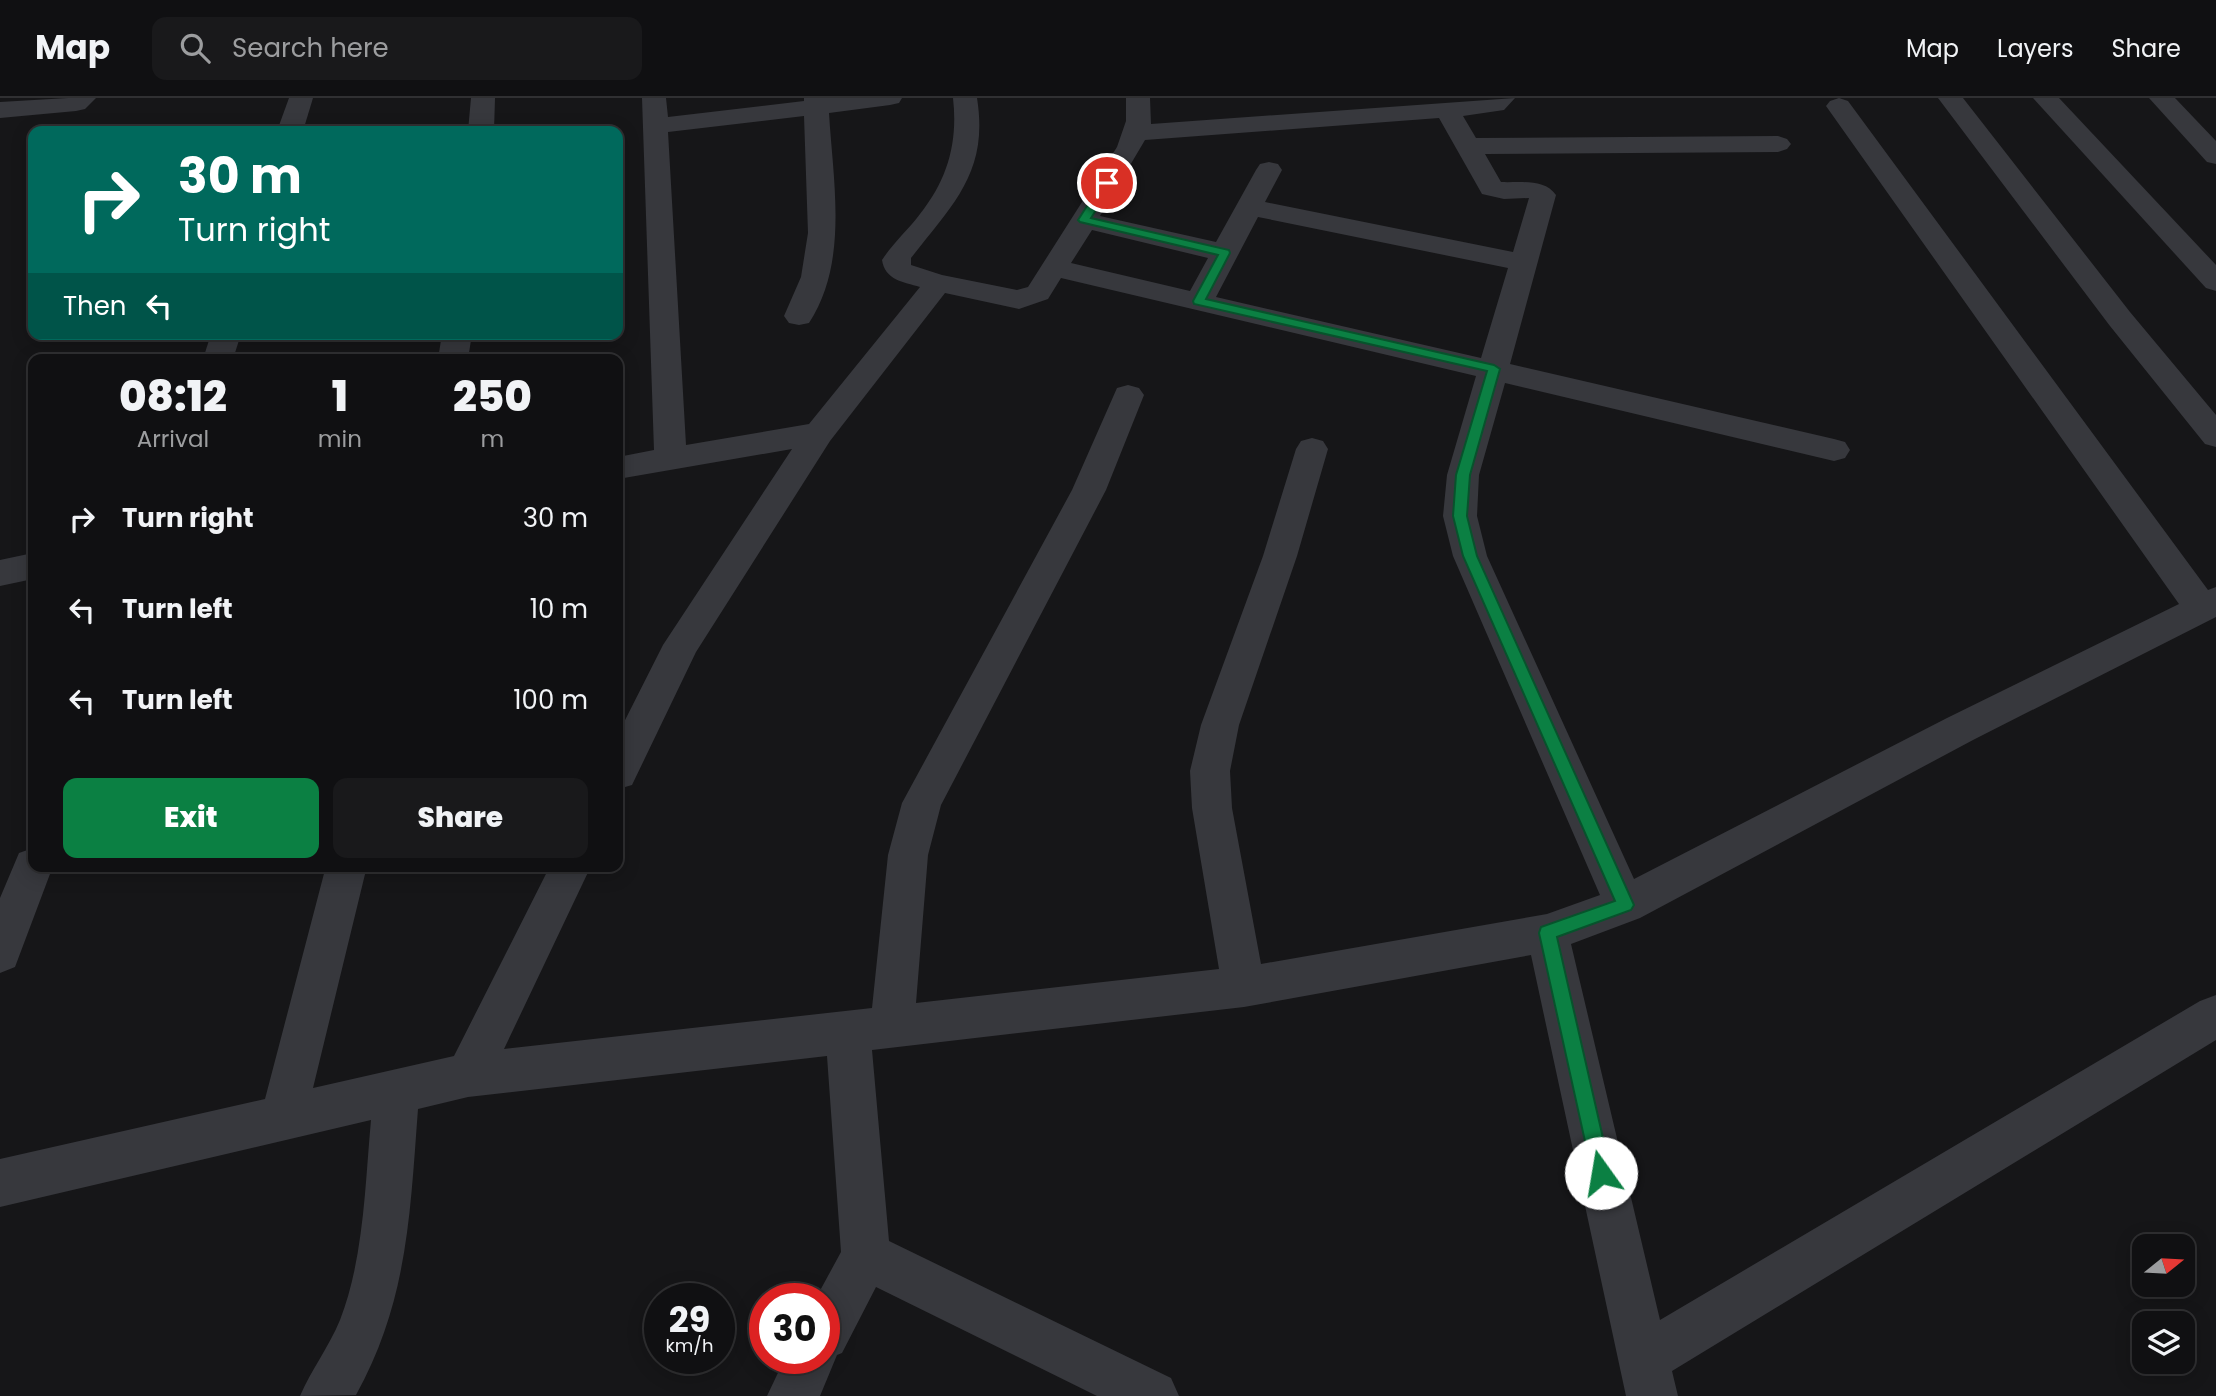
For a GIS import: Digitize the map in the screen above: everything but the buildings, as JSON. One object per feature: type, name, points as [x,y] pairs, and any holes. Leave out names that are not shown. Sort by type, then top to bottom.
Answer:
[{"type":"street","points":[[1,112],[66,106],[76,104],[84,98]]},
{"type":"street","points":[[292,126],[301,98]]},
{"type":"street","points":[[481,126],[483,98]]},
{"type":"street","points":[[671,459],[655,112],[890,98]]},
{"type":"street","points":[[965,98],[970,124],[968,150],[957,176],[934,215],[896,260],[897,267],[903,273],[938,283],[1019,300],[1038,293],[1130,147],[1139,121],[1138,98]]},
{"type":"street","points":[[1135,133],[1495,106],[1503,98]]},
{"type":"street","points":[[1950,98],[2120,319],[2216,436]]},
{"type":"street","points":[[2045,98],[2216,282]]},
{"type":"street","points":[[2161,98],[2216,156]]},
{"type":"street","points":[[799,316],[815,277],[822,233],[817,102]]},
{"type":"street","points":[[0,1184],[468,1075],[1244,987],[1547,933],[1625,905],[1960,729],[2208,605],[1839,106]]},
{"type":"street","points":[[1447,110],[1491,188],[1498,191],[1536,190],[1544,195],[1463,475],[1460,516],[1470,556],[1625,905]]},
{"type":"street","points":[[1467,146],[1778,145]]},
{"type":"street","points":[[1199,301],[1269,170]]},
{"type":"street","points":[[1249,207],[1525,263]]},
{"type":"street","points":[[1084,220],[1224,253]]},
{"type":"street","points":[[1054,268],[1834,450]]},
{"type":"street","points":[[623,763],[681,645],[819,433],[938,283]]},
{"type":"street","points":[[840,1305],[866,1256],[870,1029],[922,803],[1023,620],[1089,490],[1128,395]]},
{"type":"street","points":[[623,467],[819,433]]},
{"type":"street","points":[[1244,987],[1212,807],[1210,771],[1220,724],[1280,556],[1312,449]]},
{"type":"street","points":[[0,573],[28,567]]},
{"type":"street","points":[[0,953],[31,872]]},
{"type":"street","points":[[283,1118],[345,872]]},
{"type":"street","points":[[468,1075],[568,872]]},
{"type":"street","points":[[1547,933],[1648,1378],[2216,1016]]},
{"type":"street","points":[[342,1391],[368,1312],[382,1247],[397,1091]]},
{"type":"street","points":[[866,1256],[1153,1396]]},
{"type":"street","points":[[793,1396],[805,1374]]},
{"type":"route","points":[[1107,183],[1084,220],[1224,253],[1199,301],[1494,369],[1463,475],[1460,516],[1470,556],[1625,905],[1547,933],[1601,1173]]}]
